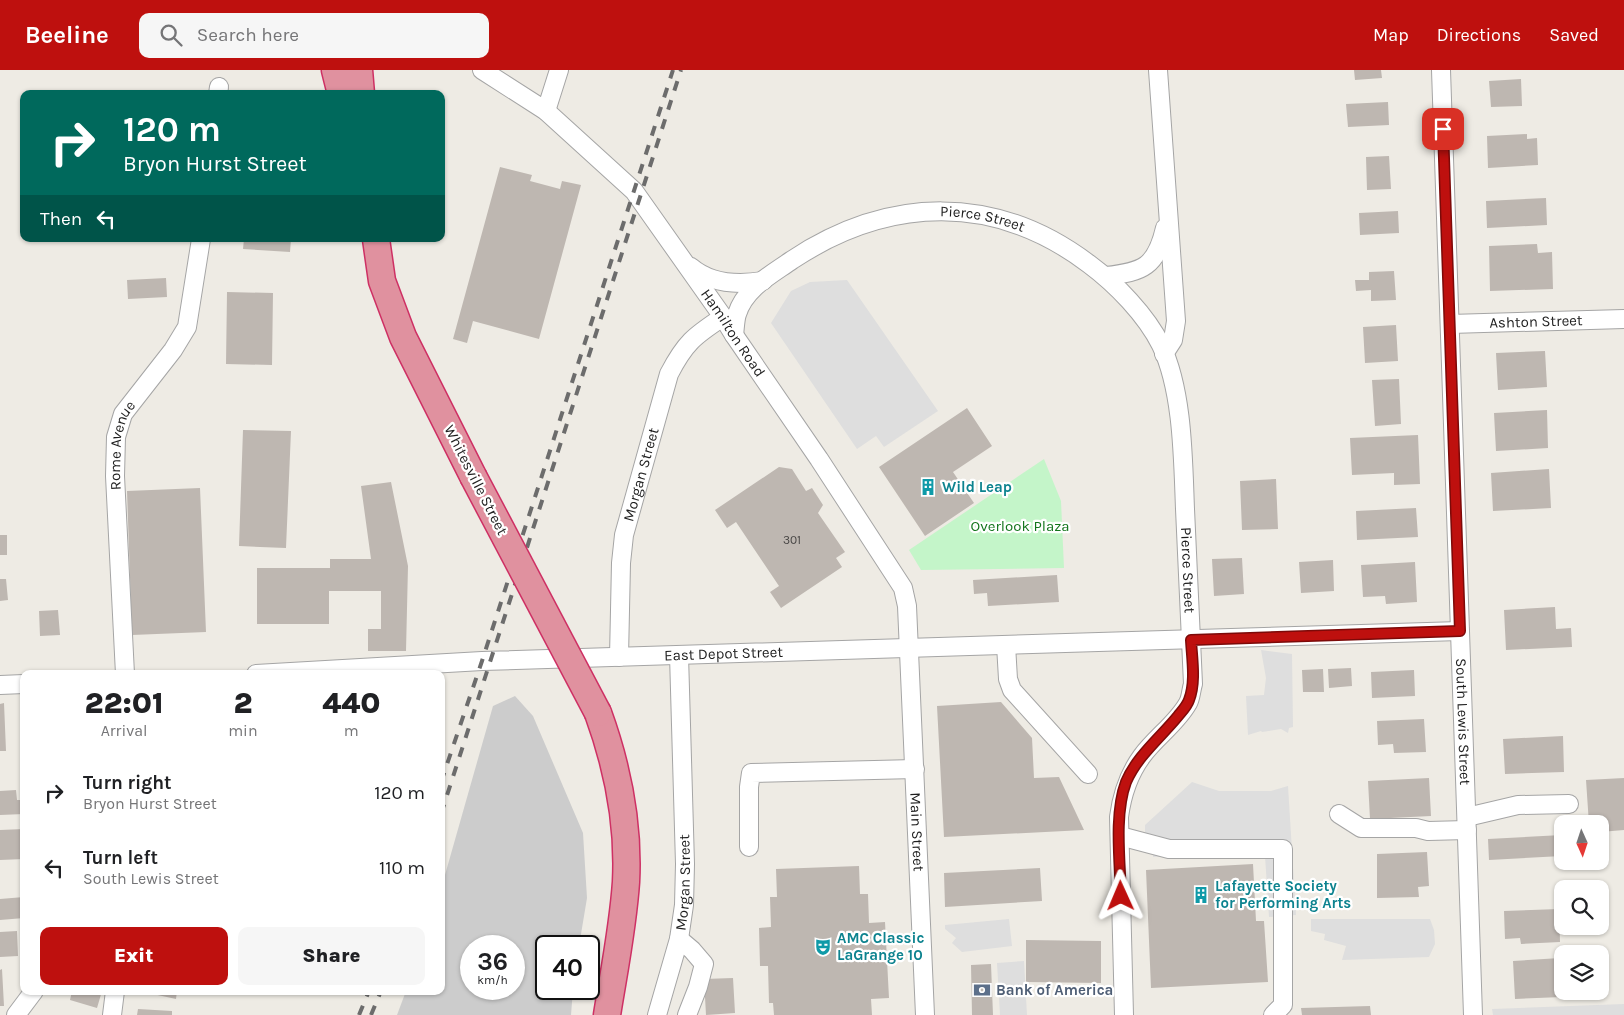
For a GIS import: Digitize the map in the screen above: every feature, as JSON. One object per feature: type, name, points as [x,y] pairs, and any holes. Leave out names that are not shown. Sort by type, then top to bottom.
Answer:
[{"type":"highway","points":[[344,90],[356,76]]},
{"type":"highway","name":"Whitesville Street","points":[[376,242],[382,281],[403,337],[473,476],[598,713],[608,740],[620,787],[625,824],[626,853],[624,910],[607,1015]]},
{"type":"street","name":"Hamilton Road","points":[[482,70],[546,111],[634,191],[723,317],[903,588],[907,606],[909,648]]},
{"type":"street","points":[[546,111],[559,70]]},
{"type":"street","points":[[1158,70],[1176,328],[1173,340],[1164,354]]},
{"type":"street","name":"South Lewis Street","points":[[1441,70],[1473,1015]]},
{"type":"street","name":"Pierce Street","points":[[734,335],[736,316],[742,301],[748,293],[800,255],[848,230],[877,220],[926,212],[970,213],[998,218],[1030,228],[1052,239],[1106,276],[1131,303],[1151,330],[1170,370],[1180,417],[1193,684],[1189,702],[1170,726],[1142,755],[1127,780],[1122,797],[1119,817],[1124,1015]]},
{"type":"street","points":[[1106,276],[1134,272],[1149,263],[1159,248],[1168,216]]},
{"type":"street","name":"Rome Avenue","points":[[125,670],[115,476],[116,436],[123,414],[173,350],[187,327],[201,242]]},
{"type":"street","points":[[684,262],[698,273],[729,283],[748,283],[764,280]]},
{"type":"street","name":"Morgan Street","points":[[619,657],[621,563],[624,535],[669,374],[680,354],[695,336],[723,317]]},
{"type":"street","name":"Ashton Street","points":[[1450,324],[1624,319]]},
{"type":"street","name":"East Depot Street","points":[[321,670],[482,660],[1460,631]]},
{"type":"street","points":[[1006,645],[1008,679],[1012,690],[1088,774]]},
{"type":"street","name":"Main Street","points":[[909,648],[925,1015]]},
{"type":"street","name":"Morgan Street","points":[[657,1015],[679,939],[684,905],[685,864],[679,655]]},
{"type":"street","points":[[0,685],[20,684]]},
{"type":"street","points":[[749,847],[749,787],[751,773],[915,769]]},
{"type":"street","points":[[1339,814],[1361,828],[1416,828],[1428,831],[1467,823],[1518,805],[1569,804]]},
{"type":"street","points":[[1120,836],[1169,849],[1283,849],[1283,1004],[1273,1015]]},
{"type":"street","points":[[679,939],[704,964],[698,987],[687,1015]]},
{"type":"street","points":[[16,1015],[31,995]]},
{"type":"street","points":[[112,1015],[114,995]]},
{"type":"shaded area","points":[[847,280],[938,411],[884,447],[876,436],[857,449],[771,323],[791,291],[810,282]]},
{"type":"shaded area","points":[[1261,650],[1292,654],[1293,727],[1289,728],[1288,733],[1281,729],[1261,731],[1248,735],[1246,696],[1264,695],[1266,678]]},
{"type":"shaded area","points":[[515,696],[533,716],[583,833],[587,898],[581,935],[535,935],[535,1000],[572,1000],[571,1015],[397,1015],[404,995],[445,995],[445,875],[493,706]]},
{"type":"shaded area","points":[[1192,782],[1219,791],[1271,791],[1288,786],[1296,915],[1269,917],[1265,856],[1225,858],[1224,853],[1153,857],[1153,851],[1145,847],[1145,825]]},
{"type":"shaded area","points":[[1009,919],[1012,946],[962,952],[952,943],[956,938],[945,929],[945,925]]},
{"type":"shaded area","points":[[1311,919],[1430,919],[1434,930],[1435,944],[1429,957],[1342,960],[1346,946],[1324,940],[1325,934],[1311,931]]},
{"type":"shaded area","points":[[1024,961],[1027,1015],[1000,1015],[997,963]]},
{"type":"shaded area","points":[[1624,1004],[1624,1015],[1493,1015],[1492,1009]]},
{"type":"green space","name":"Overlook Plaza","points":[[1044,459],[1061,501],[1064,568],[921,570],[909,550]]},
{"type":"building","points":[[1354,70],[1381,70],[1382,78],[1355,80]]},
{"type":"building","points":[[1521,79],[1522,106],[1491,107],[1489,81]]},
{"type":"building","points":[[1388,102],[1389,125],[1348,127],[1346,104]]},
{"type":"building","points":[[1527,134],[1527,139],[1537,138],[1538,165],[1488,168],[1487,136]]},
{"type":"building","points":[[1389,156],[1391,189],[1367,190],[1366,157]]},
{"type":"building","points":[[500,167],[532,175],[530,181],[560,189],[562,181],[581,185],[539,339],[473,321],[467,343],[453,339]]},
{"type":"building","points":[[1546,198],[1547,225],[1487,228],[1486,201]]},
{"type":"building","points":[[1398,211],[1399,233],[1360,235],[1359,213]]},
{"type":"building","points":[[244,242],[291,242],[290,252],[243,249]]},
{"type":"building","points":[[1537,244],[1538,253],[1552,252],[1553,289],[1490,291],[1489,246]]},
{"type":"building","points":[[1394,271],[1396,300],[1371,301],[1371,290],[1356,291],[1355,280],[1369,280],[1369,272]]},
{"type":"building","points":[[166,278],[167,297],[128,299],[127,280]]},
{"type":"building","points":[[227,292],[273,293],[272,365],[226,364]]},
{"type":"building","points":[[1396,325],[1398,361],[1365,363],[1363,327]]},
{"type":"building","points":[[1545,351],[1547,387],[1498,390],[1496,353]]},
{"type":"building","points":[[1399,379],[1401,424],[1375,426],[1372,380]]},
{"type":"building","name":"Wild Leap","points":[[967,408],[992,446],[953,472],[974,503],[925,536],[879,467]]},
{"type":"building","points":[[1547,410],[1548,448],[1496,451],[1494,413]]},
{"type":"building","points":[[243,430],[291,431],[286,548],[239,546]]},
{"type":"building","points":[[1418,435],[1420,484],[1394,485],[1394,473],[1352,475],[1350,438]]},
{"type":"building","points":[[779,467],[792,469],[806,491],[812,488],[823,505],[818,513],[845,552],[836,558],[842,567],[781,608],[770,592],[779,586],[736,522],[727,528],[715,510]]},
{"type":"building","points":[[1549,469],[1551,508],[1493,511],[1491,473]]},
{"type":"building","points":[[1276,479],[1278,529],[1242,530],[1240,481]]},
{"type":"building","points":[[391,482],[408,566],[406,651],[368,651],[368,629],[381,629],[381,591],[329,591],[329,624],[257,624],[257,568],[330,568],[330,559],[371,559],[361,486]]},
{"type":"building","points":[[200,488],[206,632],[132,635],[127,491]]},
{"type":"building","points":[[1416,508],[1418,537],[1357,540],[1356,511]]},
{"type":"building","points":[[0,535],[7,535],[7,555],[0,555]]},
{"type":"building","points":[[1242,558],[1244,594],[1214,596],[1212,559]]},
{"type":"building","points":[[1333,560],[1334,591],[1301,593],[1299,562]]},
{"type":"building","points":[[1415,562],[1417,602],[1386,604],[1385,596],[1363,597],[1361,565]]},
{"type":"building","points":[[1057,575],[1059,602],[988,606],[987,593],[974,594],[973,580]]},
{"type":"building","points":[[0,579],[6,579],[8,600],[0,601]]},
{"type":"building","points":[[1555,607],[1556,629],[1571,628],[1572,647],[1506,650],[1504,610]]},
{"type":"building","points":[[58,610],[60,635],[40,636],[39,611]]},
{"type":"building","points":[[1351,668],[1352,686],[1329,688],[1328,669]]},
{"type":"building","points":[[1323,669],[1324,692],[1303,692],[1302,670]]},
{"type":"building","points":[[1414,670],[1415,696],[1372,698],[1371,672]]},
{"type":"building","points":[[1001,702],[1032,738],[1034,778],[1059,777],[1084,830],[944,837],[937,706]]},
{"type":"building","points":[[4,703],[6,751],[0,751],[0,704]]},
{"type":"building","points":[[1424,719],[1426,752],[1394,753],[1393,744],[1378,745],[1377,721]]},
{"type":"building","points":[[1563,736],[1564,772],[1505,774],[1503,739]]},
{"type":"building","points":[[1429,778],[1431,816],[1370,819],[1368,781]]},
{"type":"building","points":[[1624,778],[1624,830],[1609,831],[1609,815],[1588,815],[1586,780]]},
{"type":"building","points":[[16,790],[17,800],[20,800],[20,814],[0,815],[0,791]]},
{"type":"building","points":[[20,829],[20,859],[0,860],[0,830]]},
{"type":"building","points":[[1554,835],[1554,856],[1489,860],[1488,839]]},
{"type":"building","points":[[1427,852],[1429,886],[1418,887],[1419,897],[1377,898],[1377,854]]},
{"type":"building","points":[[1253,864],[1256,921],[1264,921],[1268,982],[1151,988],[1146,870]]},
{"type":"building","name":"AMC Classic LaGrange 10","points":[[859,866],[860,894],[868,894],[869,923],[885,922],[889,998],[871,999],[872,1015],[774,1015],[773,1003],[769,1003],[768,966],[760,966],[759,928],[771,927],[770,897],[777,897],[776,869]]},
{"type":"building","points":[[1040,868],[1042,901],[945,907],[944,873]]},
{"type":"building","points":[[20,897],[20,918],[0,920],[0,899]]},
{"type":"building","points":[[1554,909],[1554,935],[1560,935],[1560,942],[1521,944],[1520,938],[1505,939],[1504,911]]},
{"type":"building","points":[[17,931],[18,956],[0,957],[0,932]]},
{"type":"building","points":[[1026,940],[1101,941],[1101,983],[1026,982]]},
{"type":"building","points":[[1554,958],[1554,997],[1515,999],[1513,961]]},
{"type":"building","name":"Bank of America","points":[[991,964],[993,1015],[972,1015],[971,965]]},
{"type":"building","points":[[2,969],[4,1006],[0,1006],[0,970]]},
{"type":"building","points":[[733,978],[735,1013],[706,1015],[704,979]]},
{"type":"building","points":[[71,995],[101,995],[97,1008],[70,1000]]},
{"type":"building","points":[[158,995],[176,995],[176,999]]},
{"type":"building","points":[[1370,1006],[1371,1015],[1302,1015],[1301,1008]]},
{"type":"building","points":[[138,1009],[172,1011],[172,1015],[137,1015]]},
{"type":"railway","points":[[445,770],[673,70]]},
{"type":"railway","points":[[445,802],[681,70]]},
{"type":"railway","points":[[359,1015],[367,995]]},
{"type":"railway","points":[[371,1015],[379,995]]},
{"type":"place","name":"Wild Leap","points":[[928,487]]},
{"type":"place","name":"Lafayette Society for Performing Arts","points":[[1201,895]]},
{"type":"place","name":"AMC Classic LaGrange 10","points":[[823,947]]},
{"type":"place","name":"Bank of America","points":[[982,990]]},
{"type":"route","points":[[1121,896],[1119,817],[1122,797],[1127,780],[1142,755],[1170,726],[1189,702],[1193,684],[1191,640],[1460,631],[1443,129]]}]
